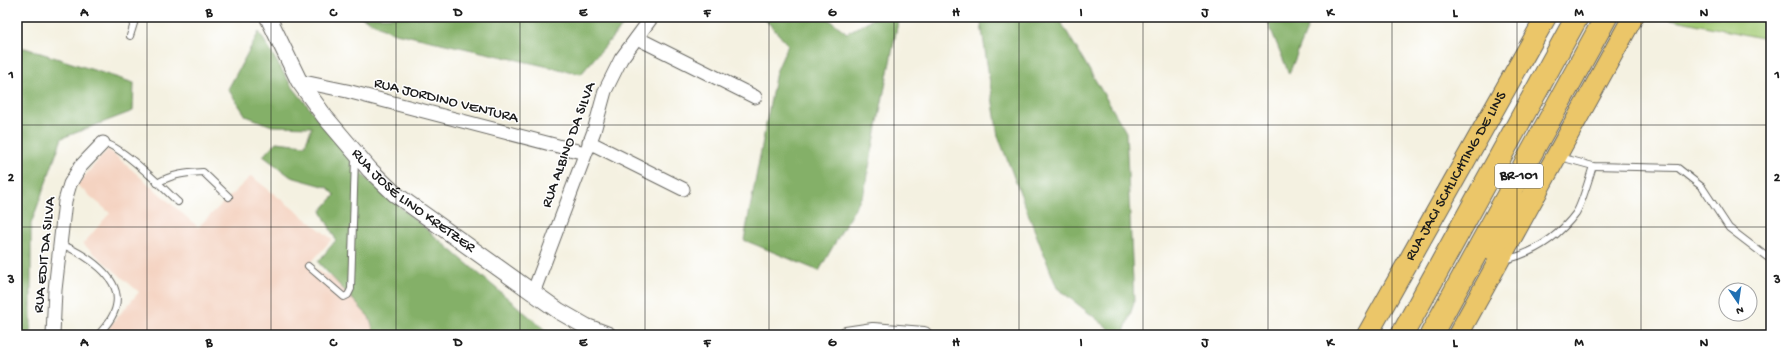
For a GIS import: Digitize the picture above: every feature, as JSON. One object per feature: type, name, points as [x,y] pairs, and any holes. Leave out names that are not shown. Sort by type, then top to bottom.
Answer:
[{"type":"highway","name":"BR-101","points":[[1402,335],[1577,17]]},
{"type":"highway","name":"BR-101","points":[[1431,335],[1606,17]]},
{"type":"highway","points":[[1454,293],[1536,192]]},
{"type":"main road","name":"RUA JACI SCHLICHTING DE LINS","points":[[1367,335],[1546,17]]},
{"type":"main road","points":[[1458,335],[1633,17]]},
{"type":"street","name":"RUA JOSÉ LINO KRETZER","points":[[268,17],[299,81],[325,117],[356,153],[395,194],[532,293],[587,327],[608,335]]},
{"type":"street","name":"RUA ALBINO DA SILVA","points":[[532,293],[613,74],[652,17]]},
{"type":"street","points":[[637,38],[755,98]]},
{"type":"street","name":"RUA JORDINO VENTURA","points":[[299,81],[587,147],[683,189]]},
{"type":"street","name":"RUA EDIT DA SILVA","points":[[53,335],[55,290],[65,201],[70,184],[80,167],[103,143]]},
{"type":"street","points":[[846,335],[873,332],[924,335]]},
{"type":"lane","points":[[130,36],[136,17]]},
{"type":"lane","points":[[103,143],[113,146],[178,202]]},
{"type":"lane","points":[[308,266],[344,297],[348,295],[351,289],[356,153]]},
{"type":"lane","points":[[1556,156],[1593,166],[1678,168],[1702,187],[1729,228],[1766,257]]},
{"type":"lane","points":[[1498,261],[1522,256],[1544,245],[1554,236],[1577,212],[1593,166]]},
{"type":"lane","points":[[157,183],[169,176],[182,173],[203,172],[229,197]]},
{"type":"lane","points":[[61,244],[76,251],[95,264],[114,284],[117,292],[116,306],[113,316],[98,335]]},
{"type":"shaded area","points":[[108,149],[198,227],[251,176],[332,239],[308,266],[381,301],[396,335],[102,335],[139,292],[83,244],[110,213],[77,185]]},
{"type":"green space","points":[[361,17],[630,17],[581,74],[391,32]]},
{"type":"green space","points":[[763,17],[826,17],[847,33],[876,17],[899,17],[864,192],[819,271],[744,240],[776,72],[788,45]]},
{"type":"green space","points":[[980,17],[1058,17],[1126,132],[1134,303],[1123,335],[1117,335],[1057,288],[998,136]]},
{"type":"green space","points":[[1266,17],[1312,17],[1289,74]]},
{"type":"green space","points":[[1662,17],[1771,17],[1771,40]]},
{"type":"green space","points":[[259,32],[291,85],[365,177],[551,335],[375,335],[369,317],[318,262],[336,240],[321,211],[335,195],[327,187],[291,177],[263,156],[276,142],[305,145],[312,127],[272,126],[246,116],[228,89]]},
{"type":"green space","points":[[17,48],[25,48],[134,83],[133,111],[62,138],[31,224],[31,335],[17,335]]}]
